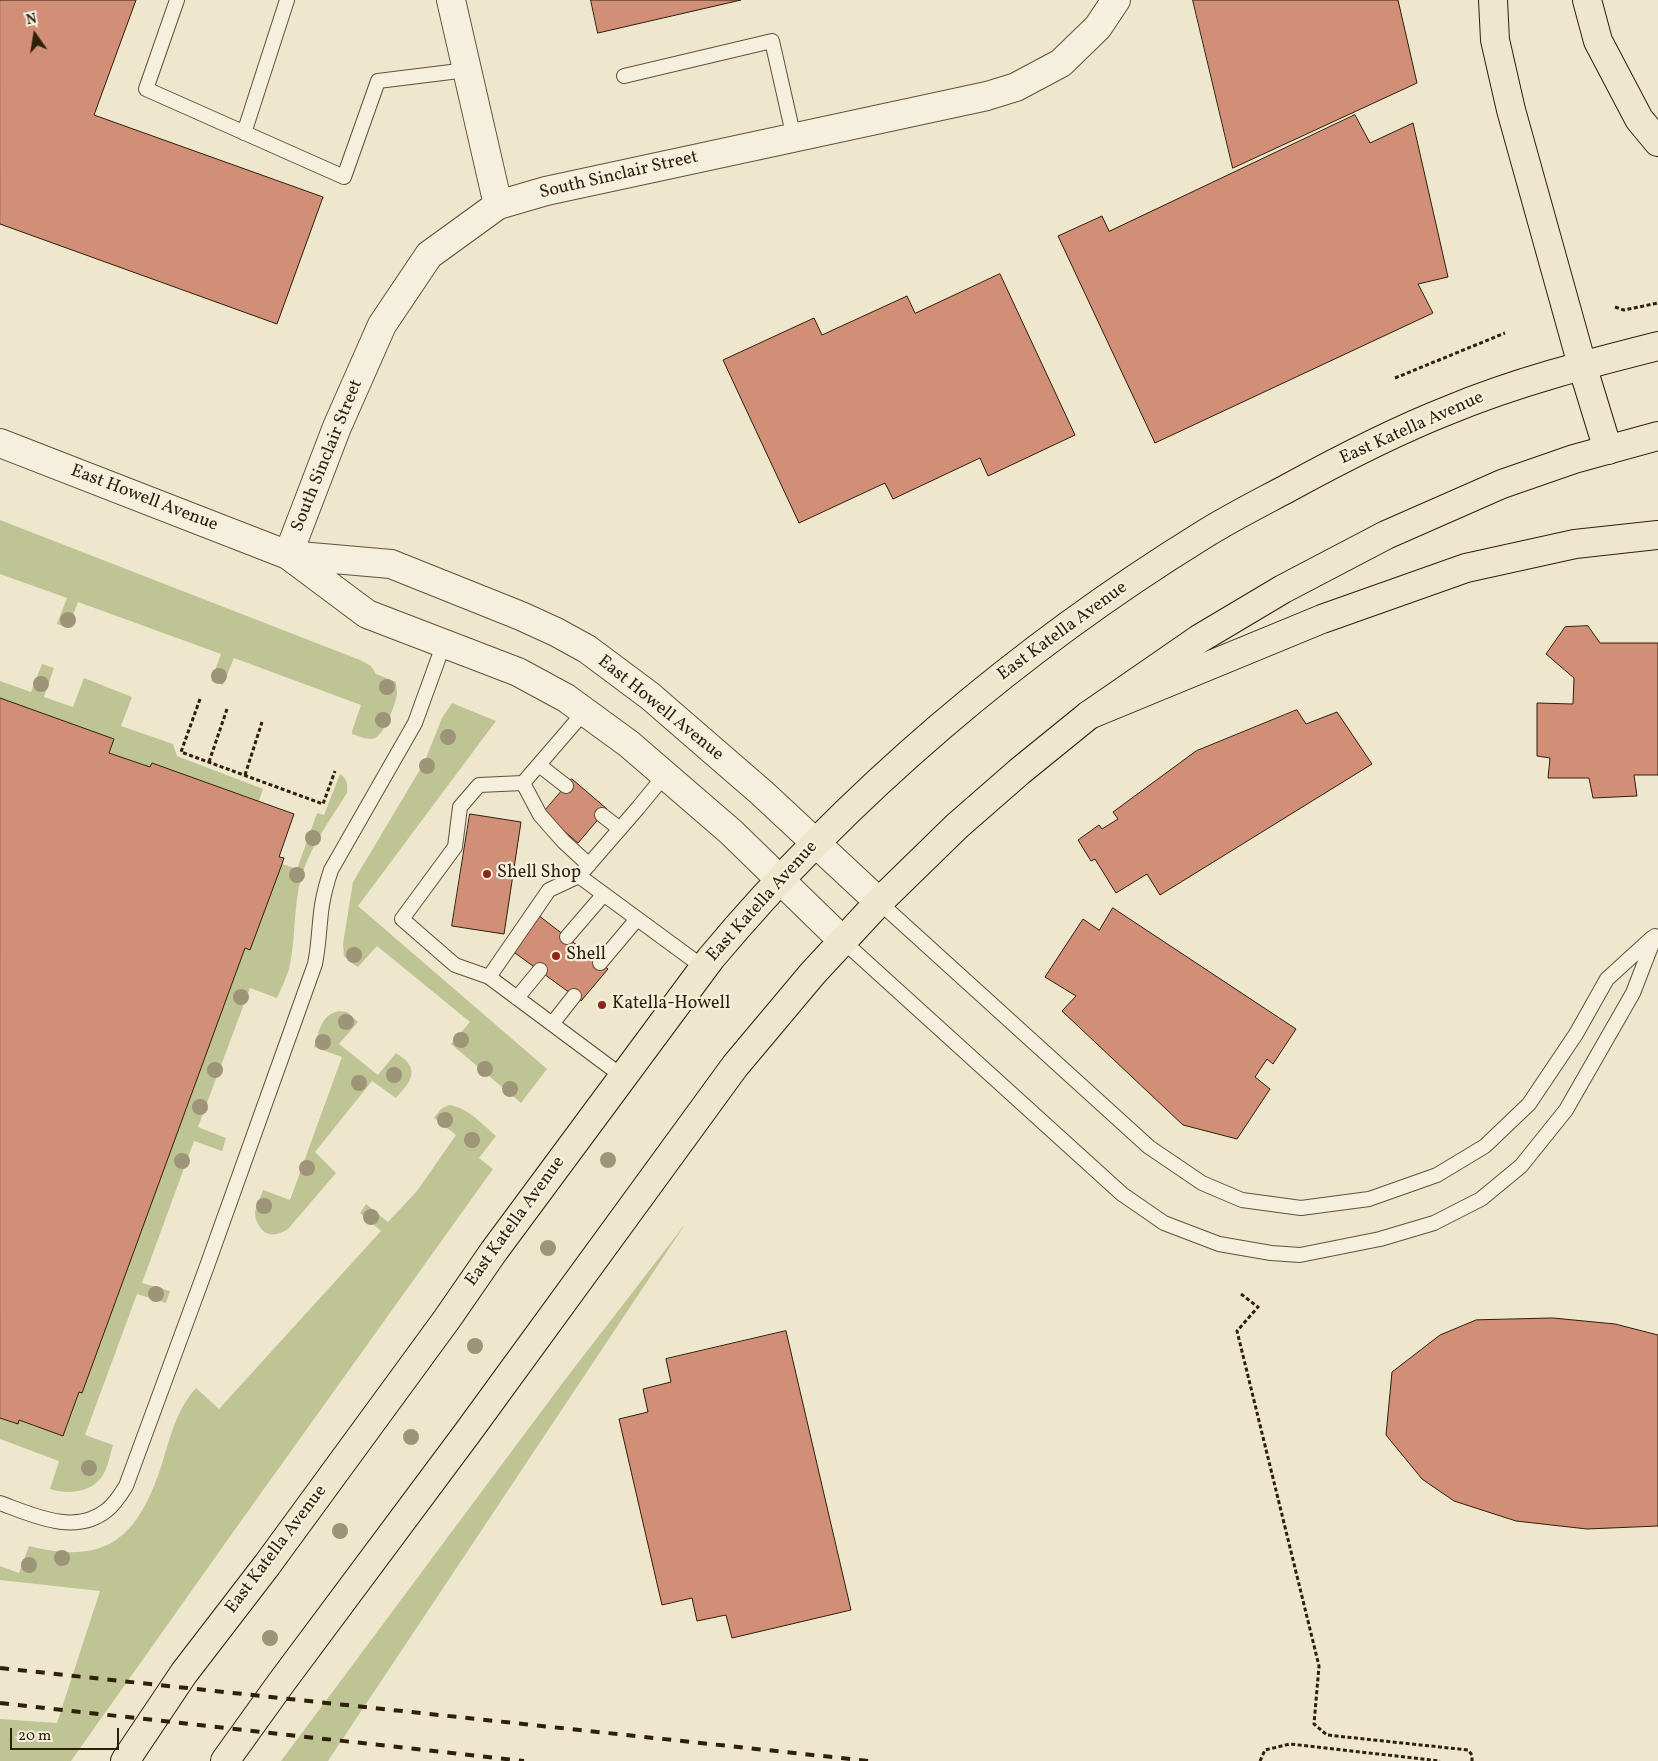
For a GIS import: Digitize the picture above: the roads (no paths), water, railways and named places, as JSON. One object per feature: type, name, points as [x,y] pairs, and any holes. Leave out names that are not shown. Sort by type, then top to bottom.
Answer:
[{"type":"main road","points":[[1493,0],[1495,40],[1511,110],[1582,365],[1608,450]]},
{"type":"main road","points":[[1587,0],[1598,41],[1639,119],[1658,142]]},
{"type":"main road","name":"East Katella Avenue","points":[[125,1761],[184,1673],[267,1565],[447,1319],[494,1251],[703,967],[745,917],[816,843],[918,747],[1036,649],[1086,612],[1204,534],[1341,459],[1418,422],[1503,389],[1582,365],[1658,346]]},
{"type":"main road","points":[[224,1761],[468,1432],[735,1066],[813,972],[879,902],[984,802],[1088,715],[1206,635],[1283,589],[1404,527],[1502,484],[1540,470],[1658,436]]},
{"type":"main road","points":[[1088,715],[1322,619],[1466,568],[1575,544],[1658,536]]},
{"type":"street","points":[[451,0],[498,205]]},
{"type":"street","name":"South Sinclair Street","points":[[288,555],[337,426],[382,325],[429,256],[498,205],[546,190],[987,96],[1016,87],[1061,63],[1098,27],[1116,0]]},
{"type":"street","name":"East Howell Avenue","points":[[0,443],[288,555],[367,614],[518,672],[566,698],[585,710],[629,744],[731,832],[843,941]]},
{"type":"street","name":"East Howell Avenue","points":[[288,555],[390,564],[556,632],[587,649],[650,696],[816,843],[879,902]]},
{"type":"lane","points":[[176,0],[146,89],[344,178],[378,81],[468,70]]},
{"type":"lane","points":[[244,133],[287,0]]},
{"type":"lane","points":[[624,76],[772,41],[794,138]]},
{"type":"lane","points":[[0,1503],[56,1522],[84,1521],[107,1510],[126,1486],[201,1284],[315,964],[322,907],[331,870],[411,731],[444,643]]},
{"type":"lane","points":[[585,710],[523,783],[479,785],[460,807],[455,847],[402,919],[455,965],[489,977],[622,1076]]},
{"type":"lane","points":[[539,765],[566,786]]},
{"type":"lane","points":[[489,977],[549,890],[579,876],[665,775]]},
{"type":"lane","points":[[523,783],[540,815],[589,865]]},
{"type":"lane","points":[[602,815],[620,829]]},
{"type":"lane","points":[[579,876],[703,967]]},
{"type":"lane","points":[[567,937],[604,894]]},
{"type":"lane","points":[[843,941],[1122,1194],[1164,1223],[1219,1244],[1272,1253],[1300,1255],[1380,1239],[1434,1222],[1481,1199],[1521,1166],[1566,1110],[1601,1050],[1633,993],[1655,936],[1607,979],[1576,1034],[1529,1104],[1485,1146],[1437,1175],[1370,1199],[1301,1208],[1242,1200],[1202,1183],[1149,1147],[879,902]]},
{"type":"lane","points":[[600,962],[637,918]]},
{"type":"lane","points":[[517,998],[540,970]]},
{"type":"lane","points":[[552,1024],[574,996]]},
{"type":"railway","points":[[0,1668],[869,1761]]},
{"type":"railway","points":[[0,1703],[524,1761]]},
{"type":"place","name":"Shell Shop","points":[[487,874]]},
{"type":"place","name":"Shell","points":[[556,956]]},
{"type":"place","name":"Katella-Howell","points":[[602,1005]]}]
